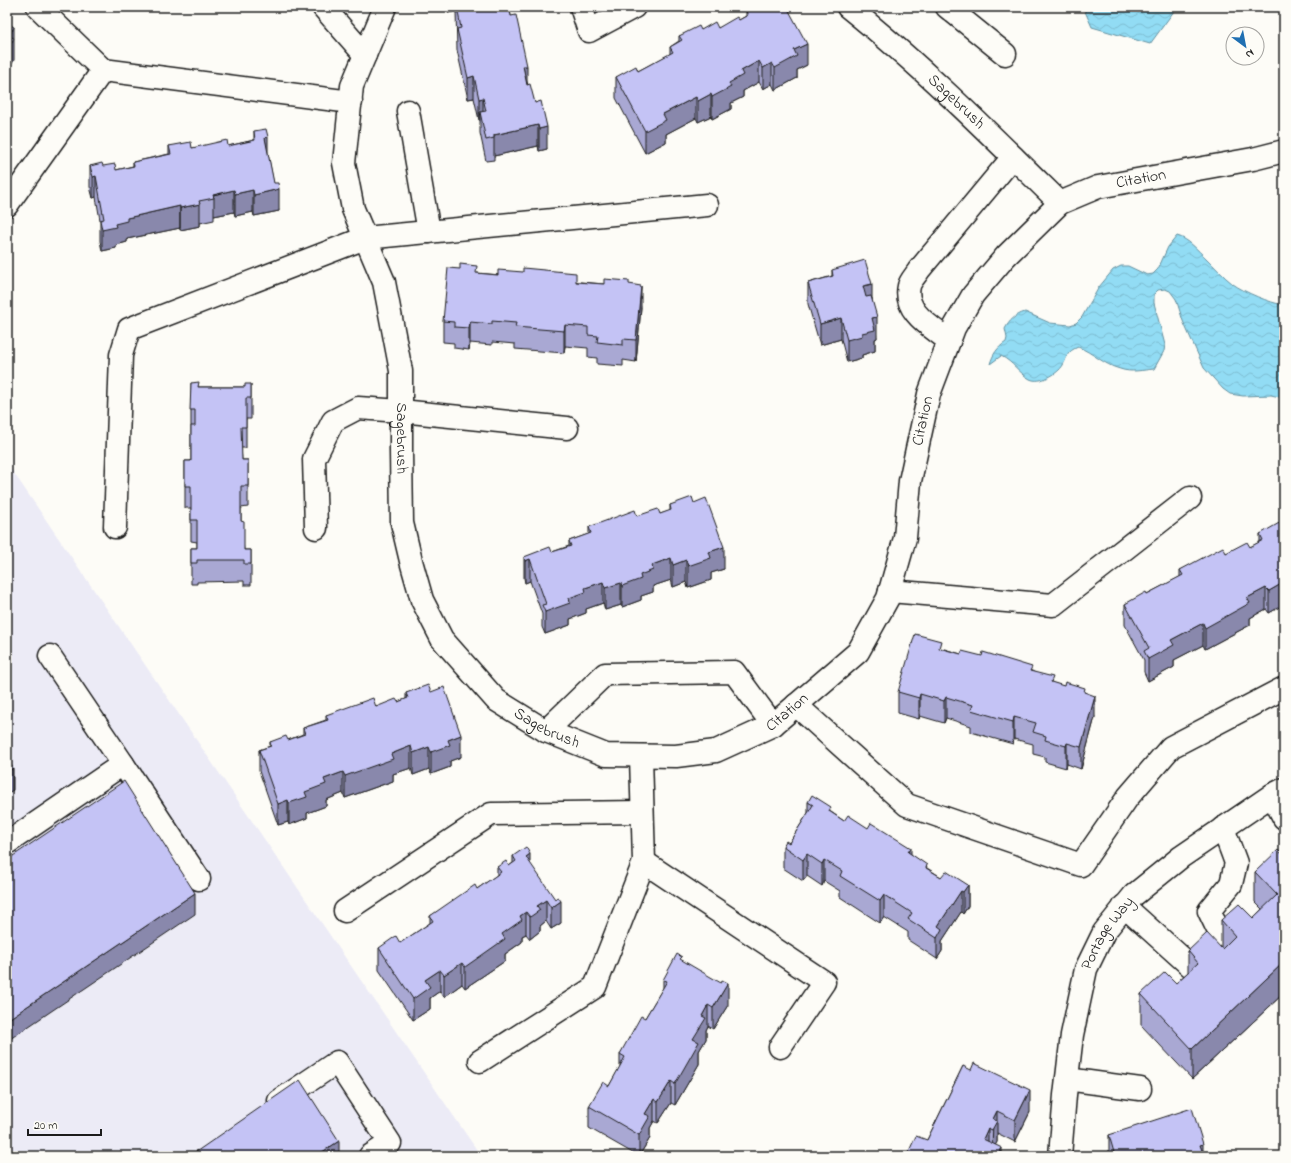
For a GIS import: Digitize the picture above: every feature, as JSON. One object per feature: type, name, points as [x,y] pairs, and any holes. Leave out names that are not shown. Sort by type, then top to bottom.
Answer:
[{"type":"street","points":[[38,7],[104,70],[351,102]]},
{"type":"street","points":[[323,7],[365,55]]},
{"type":"street","name":"Sagebrush","points":[[385,7],[352,86],[344,164],[353,209],[384,282],[401,371],[402,523],[422,600],[442,639],[496,700],[546,731],[606,754],[641,756]]},
{"type":"street","points":[[581,7],[589,30],[634,7]]},
{"type":"street","name":"Sagebrush","points":[[848,7],[875,29],[990,134],[1060,203]]},
{"type":"street","points":[[947,7],[1005,54]]},
{"type":"street","points":[[7,204],[104,70]]},
{"type":"street","points":[[408,110],[429,232]]},
{"type":"street","name":"Citation","points":[[641,756],[676,756],[716,751],[773,725],[858,652],[888,598],[905,538],[910,481],[930,394],[954,328],[973,295],[1006,256],[1060,203],[1098,187],[1253,159],[1284,151]]},
{"type":"street","points":[[949,341],[918,316],[910,306],[908,297],[909,284],[1013,157]]},
{"type":"street","points":[[115,526],[121,355],[129,329],[365,238],[707,205]]},
{"type":"street","points":[[316,528],[314,459],[333,421],[358,408],[567,428]]},
{"type":"street","points":[[890,591],[1053,605],[1190,498]]},
{"type":"street","points":[[50,656],[199,879]]},
{"type":"street","points":[[546,731],[605,674],[734,672],[773,725]]},
{"type":"street","points":[[796,705],[907,805],[1081,865],[1128,797],[1171,747],[1284,688]]},
{"type":"street","points":[[480,1061],[595,987],[644,862],[641,756]]},
{"type":"street","points":[[7,843],[123,764]]},
{"type":"street","points":[[1278,792],[1284,818]]},
{"type":"street","name":"Portage Way","points":[[1060,1156],[1072,1035],[1086,969],[1104,932],[1134,895],[1181,857],[1278,792]]},
{"type":"street","points":[[345,911],[491,814],[642,812]]},
{"type":"street","points":[[1222,938],[1209,911],[1231,884],[1236,863],[1223,828]]},
{"type":"street","points":[[644,862],[824,982],[780,1047]]},
{"type":"street","points":[[1124,906],[1194,968]]},
{"type":"street","points":[[259,1113],[337,1062],[390,1143],[370,1156]]},
{"type":"street","points":[[1067,1079],[1140,1089]]},
{"type":"shaded area","points":[[7,463],[481,1156],[7,1156]]},
{"type":"water","points":[[1083,7],[1177,7],[1150,44],[1092,27]]},
{"type":"water","points":[[1177,236],[1193,245],[1233,284],[1250,294],[1284,305],[1284,398],[1271,395],[1243,396],[1230,394],[1223,389],[1204,368],[1183,321],[1176,299],[1170,291],[1165,289],[1158,290],[1154,294],[1154,303],[1165,345],[1164,351],[1154,369],[1133,371],[1120,369],[1109,365],[1078,347],[1069,353],[1063,365],[1057,372],[1039,380],[1026,377],[1009,361],[1001,356],[990,364],[992,357],[1006,342],[1007,338],[1005,329],[1008,323],[1015,317],[1025,312],[1050,323],[1070,325],[1076,323],[1082,317],[1099,287],[1113,270],[1121,266],[1128,266],[1147,275],[1153,274],[1158,269],[1168,247]]},
{"type":"building","points":[[457,7],[509,7],[511,16],[516,15],[527,66],[523,66],[527,85],[530,84],[535,103],[541,101],[547,127],[539,129],[538,125],[494,135],[494,138],[486,140],[480,112],[486,111],[483,98],[479,99],[474,76],[468,78],[457,29],[461,28]]},
{"type":"building","points":[[755,7],[787,7],[807,44],[794,50],[797,56],[775,68],[772,63],[763,68],[759,61],[741,71],[743,75],[729,83],[731,87],[712,97],[711,94],[698,101],[696,97],[663,114],[666,120],[645,131],[616,77],[636,66],[638,71],[673,52],[670,47],[682,40],[679,36],[699,26],[701,30],[715,22],[718,28],[737,17],[739,20],[748,15],[746,12]]},
{"type":"building","points":[[7,23],[14,27],[9,36],[14,38],[7,51]]},
{"type":"building","points":[[266,129],[268,137],[265,138],[274,183],[278,183],[279,189],[254,195],[253,190],[235,194],[234,190],[213,195],[214,198],[199,201],[200,204],[180,208],[180,206],[127,218],[127,221],[115,224],[116,227],[102,230],[100,220],[104,219],[96,176],[93,177],[90,166],[102,163],[103,166],[115,164],[116,170],[134,166],[133,162],[171,154],[169,146],[191,142],[192,148],[227,140],[228,146],[255,140],[254,131]]},
{"type":"building","points":[[865,260],[872,284],[863,286],[866,297],[871,296],[877,317],[872,318],[875,330],[862,333],[862,336],[847,340],[841,318],[820,324],[808,283],[833,276],[832,270]]},
{"type":"building","points":[[460,264],[477,266],[476,273],[498,275],[498,270],[523,272],[523,268],[576,273],[576,282],[604,284],[604,279],[629,281],[629,284],[641,286],[636,340],[623,339],[623,345],[597,342],[598,336],[588,335],[588,327],[565,325],[564,331],[515,327],[516,323],[492,321],[492,324],[470,322],[469,328],[454,327],[454,322],[443,321],[448,268],[460,269]]},
{"type":"building","points":[[199,382],[198,387],[245,387],[245,384],[251,384],[251,398],[246,398],[246,427],[241,427],[242,460],[248,460],[248,486],[241,486],[241,521],[244,522],[244,550],[251,550],[251,564],[244,564],[244,560],[197,560],[197,563],[191,563],[191,548],[197,548],[197,520],[191,520],[191,486],[185,486],[185,461],[191,461],[191,426],[195,426],[195,410],[190,410],[191,383]]},
{"type":"building","points":[[692,497],[694,503],[706,498],[724,547],[709,552],[711,558],[688,566],[686,560],[673,565],[671,558],[652,565],[653,570],[640,575],[641,579],[622,586],[621,583],[605,588],[603,582],[585,588],[586,592],[569,598],[570,603],[545,612],[542,605],[546,604],[530,559],[525,561],[524,557],[550,547],[552,552],[571,546],[569,541],[591,533],[589,527],[635,510],[637,516],[658,509],[660,514],[671,510],[670,505]]},
{"type":"building","points":[[1281,522],[1284,527],[1284,585],[1283,583],[1269,591],[1266,588],[1247,598],[1250,603],[1205,628],[1203,623],[1171,640],[1174,645],[1148,659],[1144,651],[1149,648],[1125,604],[1146,592],[1147,594],[1183,575],[1180,570],[1223,547],[1226,553],[1247,542],[1250,547],[1263,540],[1260,534]]},
{"type":"building","points":[[915,634],[941,641],[939,648],[961,654],[962,651],[982,656],[983,652],[1032,667],[1030,671],[1053,677],[1051,682],[1064,686],[1065,682],[1085,688],[1084,692],[1095,696],[1081,747],[1067,743],[1066,746],[1045,740],[1046,736],[1033,732],[1036,723],[1014,717],[1013,722],[971,710],[973,705],[946,697],[944,701],[920,694],[919,698],[898,692]]},
{"type":"building","points":[[428,685],[431,692],[444,687],[461,735],[448,740],[450,745],[431,752],[429,747],[413,753],[411,746],[391,754],[393,759],[345,776],[343,772],[324,779],[326,784],[305,792],[307,797],[289,803],[288,800],[278,804],[259,750],[271,746],[270,742],[286,736],[288,740],[305,734],[303,728],[328,720],[326,715],[373,698],[376,707],[396,699],[398,702],[408,698],[406,693]]},
{"type":"building","points":[[7,760],[13,768],[7,772]]},
{"type":"building","points":[[124,781],[195,893],[7,1020],[7,860]]},
{"type":"building","points":[[812,795],[831,807],[829,811],[844,821],[848,815],[868,828],[871,823],[911,848],[908,852],[927,865],[926,868],[941,877],[946,871],[968,885],[963,892],[961,891],[938,926],[942,929],[937,938],[908,919],[912,913],[884,895],[880,901],[840,876],[842,871],[824,860],[822,864],[807,854],[803,860],[783,846],[786,841],[789,843],[813,805],[808,802]]},
{"type":"building","points":[[526,847],[530,854],[526,857],[555,899],[558,897],[561,901],[551,908],[546,900],[537,906],[540,910],[530,917],[526,912],[520,916],[522,920],[502,934],[505,939],[465,967],[462,963],[444,975],[440,970],[425,980],[430,987],[413,999],[379,948],[396,936],[400,943],[433,921],[430,916],[475,885],[477,889],[501,872],[497,867],[506,861],[509,866],[516,861],[513,856]]},
{"type":"building","points":[[1278,850],[1284,856],[1284,962],[1192,1049],[1141,994],[1165,972],[1176,983],[1198,963],[1188,951],[1207,933],[1222,949],[1235,936],[1221,920],[1239,904],[1253,918],[1277,895],[1255,872]]},
{"type":"building","points":[[677,954],[682,957],[680,959],[721,983],[722,980],[728,983],[713,1008],[708,1005],[702,1016],[706,1018],[693,1039],[699,1042],[675,1084],[671,1081],[658,1102],[654,1099],[645,1114],[650,1116],[639,1135],[589,1106],[603,1082],[609,1086],[625,1057],[620,1054],[641,1016],[645,1018],[667,981],[663,980]]},
{"type":"building","points":[[974,1063],[1030,1090],[1015,1120],[997,1111],[993,1119],[997,1121],[992,1130],[988,1128],[983,1139],[1002,1148],[997,1156],[913,1156],[908,1153],[916,1136],[927,1140],[963,1066],[971,1070]]},
{"type":"building","points":[[300,1080],[339,1141],[316,1156],[190,1156]]},
{"type":"building","points":[[1192,1108],[1203,1144],[1200,1145],[1204,1156],[1115,1156],[1109,1135]]}]
